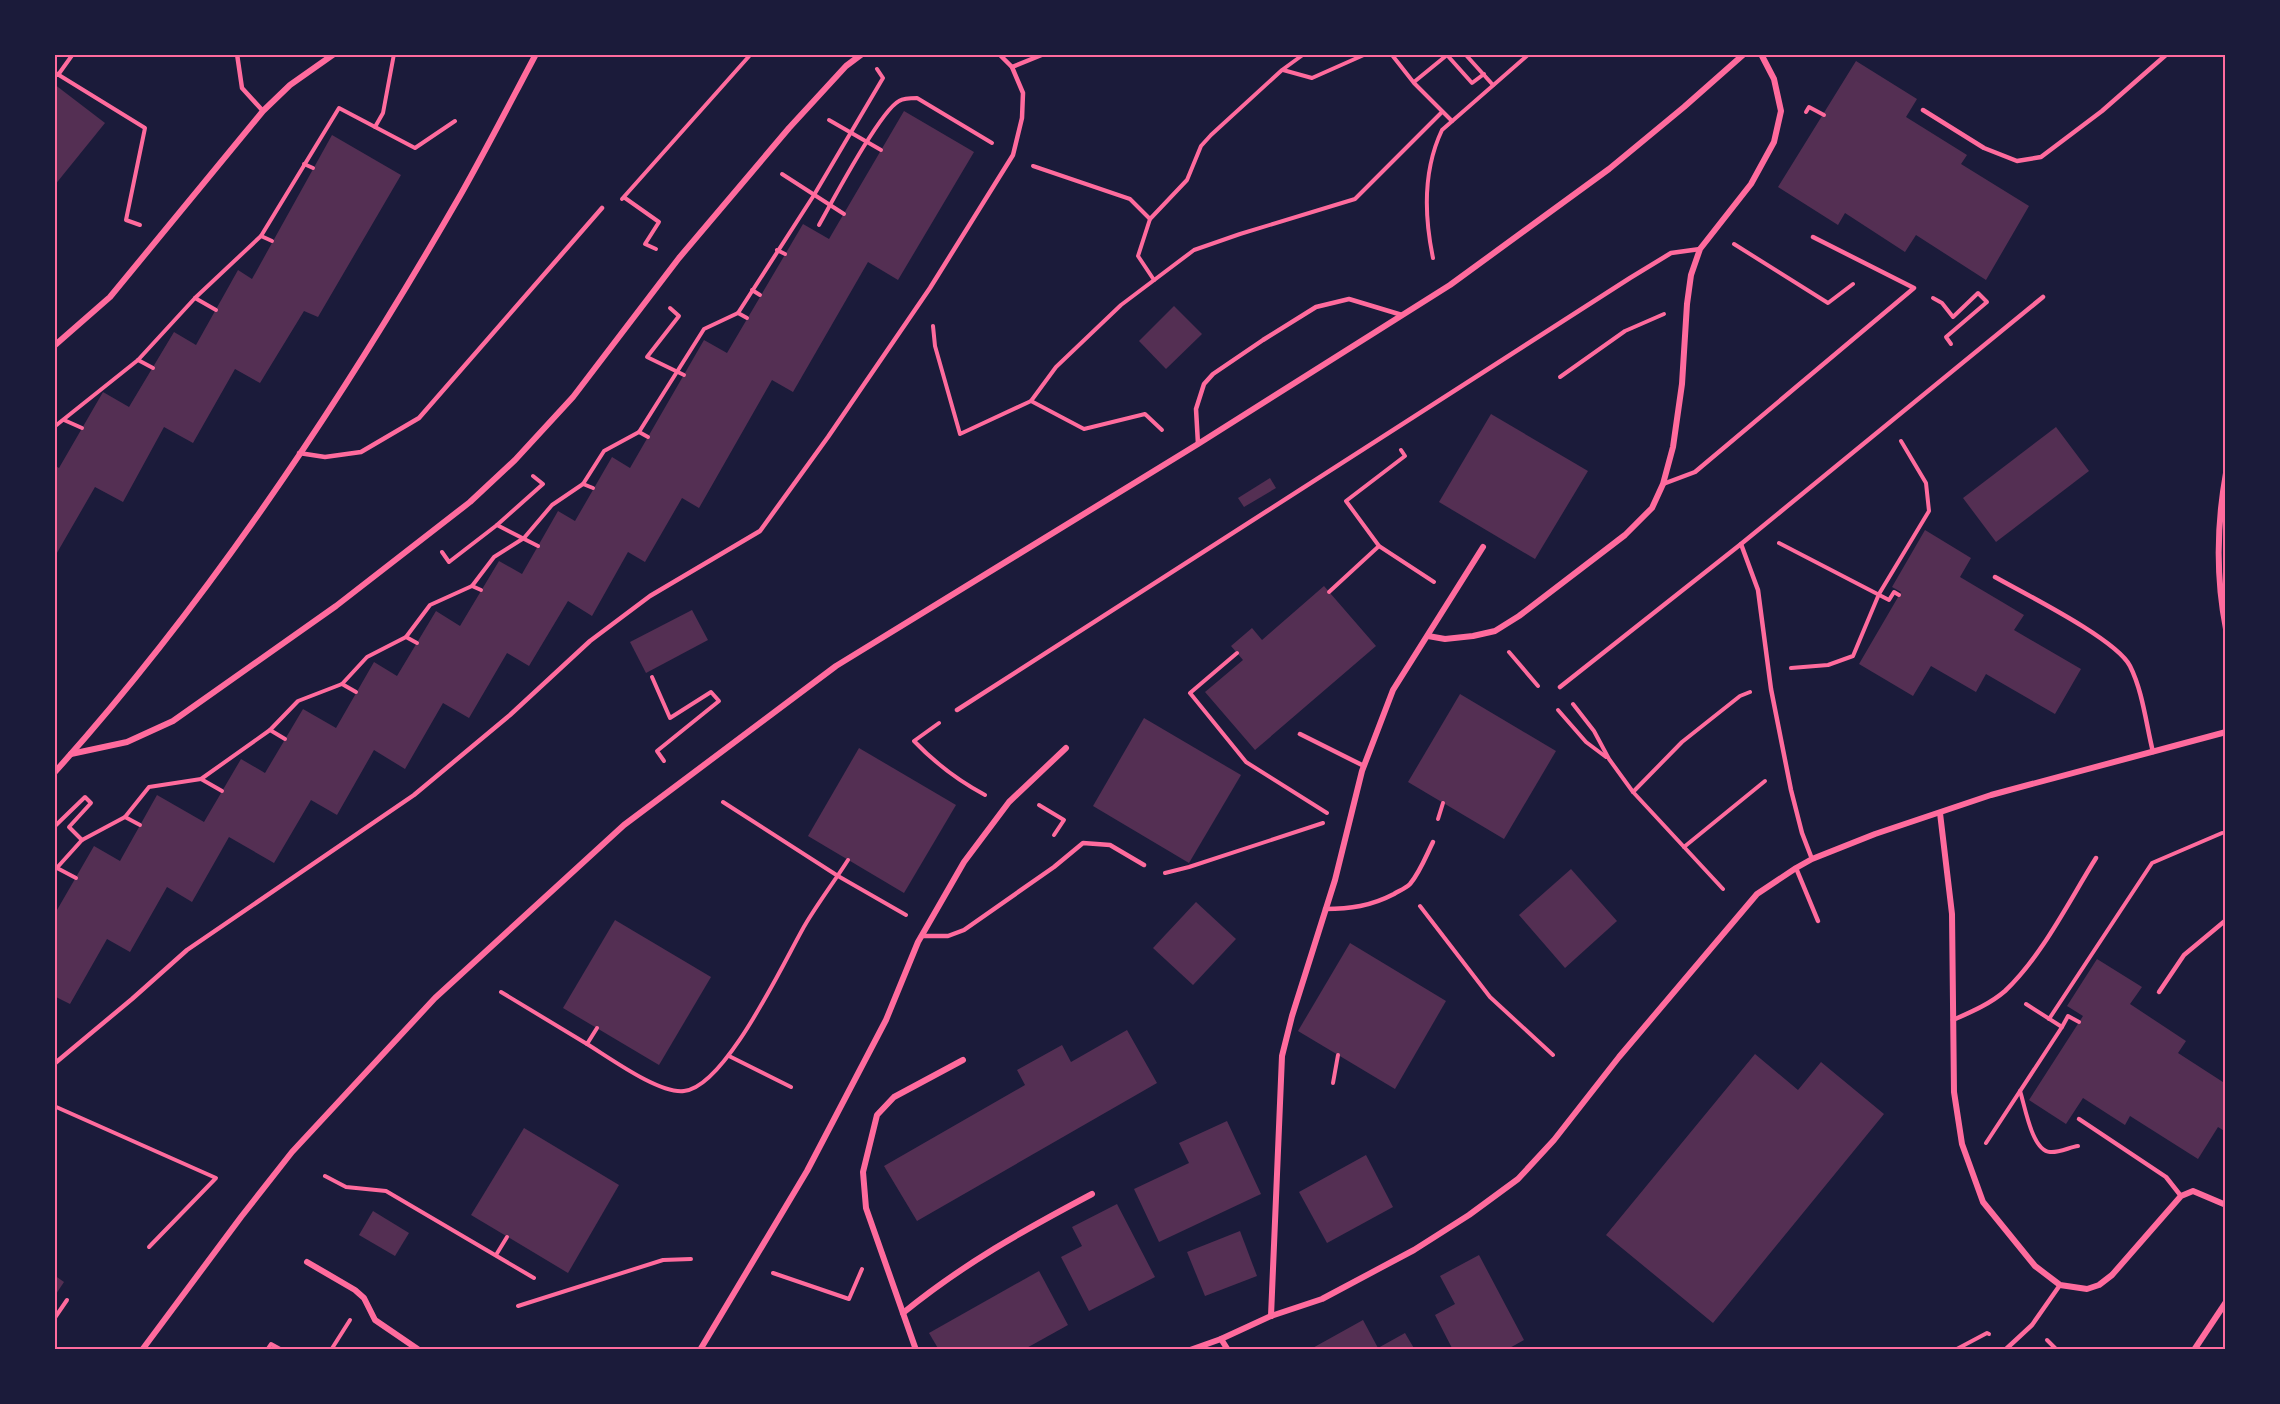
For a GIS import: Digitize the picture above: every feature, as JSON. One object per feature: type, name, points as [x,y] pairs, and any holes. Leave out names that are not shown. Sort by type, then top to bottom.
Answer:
[{"type":"street","points":[[54,346],[110,297],[263,111],[290,85],[334,54]]},
{"type":"street","points":[[54,773],[154,654],[206,586],[299,453],[432,243],[536,54]]},
{"type":"street","points":[[71,754],[127,742],[173,721],[336,606],[470,502],[515,460],[573,397],[650,293],[686,249],[789,128],[846,66],[862,54]]},
{"type":"street","points":[[142,1350],[241,1216],[292,1152],[435,998],[624,825],[836,666],[1198,444],[1450,285],[1609,169],[1744,54]]},
{"type":"street","points":[[1428,636],[1445,639],[1495,631],[1519,616],[1625,535],[1652,508],[1663,484],[1673,447],[1682,384],[1691,274],[1700,249],[1751,184],[1774,142],[1780,111],[1774,79],[1761,54]]},
{"type":"street","points":[[2226,472],[2221,498],[2219,558],[2226,629]]},
{"type":"street","points":[[1271,1316],[1282,1056],[1292,1016],[1335,880],[1364,766],[1393,690],[1451,595],[1484,547]]},
{"type":"street","points":[[1190,1350],[1221,1339],[1271,1316],[1322,1299],[1414,1250],[1518,1179],[1554,1140],[1618,1057],[1757,894],[1812,859],[1875,834],[1991,795],[2226,732]]},
{"type":"street","points":[[700,1350],[807,1171],[876,1040],[922,936],[964,862],[1009,802],[1066,748]]},
{"type":"street","points":[[1940,813],[1952,914],[1954,1092],[1962,1144],[1983,1202],[2035,1266],[2060,1285],[2087,1288],[2099,1285],[2112,1275],[2181,1196],[2193,1191],[2226,1205]]},
{"type":"street","points":[[916,1350],[866,1208],[863,1172],[876,1115],[894,1097],[963,1060]]},
{"type":"street","points":[[903,1313],[940,1283],[1010,1237],[1092,1194]]},
{"type":"street","points":[[307,1262],[355,1290],[364,1298],[375,1320],[419,1350]]},
{"type":"street","points":[[2194,1350],[2226,1302]]},
{"type":"street","points":[[1221,1339],[1228,1350]]},
{"type":"lane","points":[[237,54],[242,88],[263,111]]},
{"type":"lane","points":[[54,1064],[187,950],[414,795],[510,715],[590,641],[650,596],[760,531],[822,446],[930,288],[1013,155],[1022,118],[1023,93],[1012,67],[999,54]]},
{"type":"lane","points":[[1012,67],[1044,54]]},
{"type":"lane","points":[[1923,110],[1984,147],[2017,161],[2041,157],[2102,111],[2167,54]]},
{"type":"lane","points":[[299,453],[325,457],[361,452],[419,418],[602,208]]},
{"type":"lane","points":[[1663,484],[1695,472],[1914,288],[1813,237]]},
{"type":"lane","points":[[957,710],[1630,278],[1671,253],[1700,249]]},
{"type":"lane","points":[[1560,687],[1741,544],[2043,297]]},
{"type":"lane","points":[[1198,444],[1196,409],[1204,384],[1213,374],[1263,340],[1316,307],[1349,299],[1402,315]]},
{"type":"lane","points":[[1741,544],[1758,591],[1770,684],[1785,764],[1802,833],[1812,859]]},
{"type":"lane","points":[[1995,577],[2087,630],[2119,653],[2130,666],[2139,690],[2152,752]]},
{"type":"lane","points":[[1300,734],[1364,766]]},
{"type":"lane","points":[[1325,909],[1351,909],[1362,906],[1380,901],[1408,886],[1418,873],[1432,842]]},
{"type":"lane","points":[[922,936],[948,936],[964,930],[1054,867],[1083,843],[1110,845],[1144,865]]},
{"type":"lane","points":[[1953,1020],[1988,1003],[2005,990],[2036,954],[2096,858]]},
{"type":"lane","points":[[1797,868],[1818,921]]},
{"type":"lane","points":[[2159,992],[2184,955],[2226,920]]},
{"type":"lane","points":[[2079,1119],[2166,1177],[2181,1196]]},
{"type":"lane","points":[[2005,1350],[2032,1325],[2060,1285]]},
{"type":"path","points":[[73,54],[56,73],[145,128],[126,219],[144,226]]},
{"type":"path","points":[[375,127],[383,113],[394,54]]},
{"type":"path","points":[[602,208],[625,198],[751,54]]},
{"type":"path","points":[[1154,280],[1138,256],[1150,219],[1187,180],[1201,146],[1210,135],[1282,70],[1304,54]]},
{"type":"path","points":[[1282,70],[1312,78],[1368,54],[1392,55],[1414,82],[1452,121]]},
{"type":"path","points":[[1465,54],[1493,85]]},
{"type":"path","points":[[1433,258],[1429,238],[1426,193],[1434,147],[1442,130],[1529,54]]},
{"type":"path","points":[[1414,82],[1447,55],[1472,83],[1484,74]]},
{"type":"path","points":[[76,878],[56,869],[82,840],[125,817],[149,787],[201,779],[270,730],[298,701],[342,684],[367,657],[406,637],[430,605],[472,586],[494,557],[524,538],[552,505],[583,484],[604,451],[639,432],[704,329],[738,313],[814,195],[883,78],[872,62]]},
{"type":"path","points":[[819,225],[856,159],[890,108],[899,101],[917,98],[1035,168],[1130,199],[1150,219]]},
{"type":"path","points":[[1809,107],[1824,115]]},
{"type":"path","points":[[54,427],[138,360],[195,298],[261,236],[339,108],[415,148],[455,122]]},
{"type":"path","points":[[937,320],[932,328],[960,434],[1031,401],[1056,367],[1121,305],[1194,250],[1355,199],[1442,112]]},
{"type":"path","points":[[830,121],[881,150]]},
{"type":"path","points":[[304,164],[312,168]]},
{"type":"path","points":[[788,178],[844,214]]},
{"type":"path","points":[[625,198],[660,222],[645,244]]},
{"type":"path","points":[[261,236],[272,242]]},
{"type":"path","points":[[1731,242],[1828,303]]},
{"type":"path","points":[[777,250],[785,254]]},
{"type":"path","points":[[752,290],[760,295]]},
{"type":"path","points":[[1942,303],[1953,317],[1978,293],[1987,302],[1958,328]]},
{"type":"path","points":[[195,298],[216,310]]},
{"type":"path","points":[[1560,377],[1625,331],[1687,304]]},
{"type":"path","points":[[738,313],[747,318]]},
{"type":"path","points":[[672,323],[647,357],[684,375]]},
{"type":"path","points":[[138,360],[153,368]]},
{"type":"path","points":[[1031,401],[1084,429],[1145,414],[1162,430]]},
{"type":"path","points":[[64,420],[82,428]]},
{"type":"path","points":[[639,432],[648,437]]},
{"type":"path","points":[[1405,456],[1346,501],[1379,546],[1437,584]]},
{"type":"path","points":[[1813,666],[1853,656],[1879,594],[1929,511],[1926,483],[1913,458]]},
{"type":"path","points":[[583,484],[593,488]]},
{"type":"path","points":[[457,556],[536,491]]},
{"type":"path","points":[[497,525],[538,546]]},
{"type":"path","points":[[1329,592],[1379,546]]},
{"type":"path","points":[[1794,551],[1889,600],[1894,592],[1899,595]]},
{"type":"path","points":[[472,586],[481,590]]},
{"type":"path","points":[[406,637],[417,644]]},
{"type":"path","points":[[1238,653],[1190,693],[1246,762],[1330,815]]},
{"type":"path","points":[[652,677],[670,718],[711,692],[719,701],[657,751],[664,761]]},
{"type":"path","points":[[342,684],[356,692]]},
{"type":"path","points":[[1633,792],[1682,742],[1740,696],[1770,684]]},
{"type":"path","points":[[1560,687],[1594,731],[1609,759],[1633,792],[1723,889]]},
{"type":"path","points":[[957,710],[914,741],[928,756],[972,788]]},
{"type":"path","points":[[270,730],[285,739]]},
{"type":"path","points":[[1684,847],[1785,764]]},
{"type":"path","points":[[201,779],[222,790]]},
{"type":"path","points":[[54,827],[85,797],[91,803],[69,827],[82,840]]},
{"type":"path","points":[[723,802],[838,876],[910,916]]},
{"type":"path","points":[[1044,808],[1064,820],[1053,837]]},
{"type":"path","points":[[125,817],[140,825]]},
{"type":"path","points":[[1189,867],[1328,822]]},
{"type":"path","points":[[2049,1019],[2152,863],[2222,833]]},
{"type":"path","points":[[501,992],[663,1089],[682,1092],[694,1089],[706,1081],[729,1056],[766,998],[806,924],[848,860]]},
{"type":"path","points":[[1418,902],[1490,997],[1553,1055]]},
{"type":"path","points":[[2005,990],[2062,1027]]},
{"type":"path","points":[[1971,1167],[2068,1016],[2079,1022]]},
{"type":"path","points":[[587,1044],[597,1028]]},
{"type":"path","points":[[1334,1083],[1338,1055]]},
{"type":"path","points":[[729,1056],[791,1087]]},
{"type":"path","points":[[2020,1090],[2039,1147],[2050,1152],[2084,1144],[2094,1128]]},
{"type":"path","points":[[54,1106],[216,1178],[149,1247]]},
{"type":"path","points":[[325,1176],[346,1187],[363,1191],[386,1191],[534,1278]]},
{"type":"path","points":[[496,1256],[507,1237]]},
{"type":"path","points":[[518,1306],[663,1260],[692,1259]]},
{"type":"path","points":[[750,1265],[849,1299]]},
{"type":"path","points":[[54,1320],[67,1300]]},
{"type":"path","points":[[267,1350],[271,1344],[282,1350]]},
{"type":"building","points":[[1856,61],[1917,99],[1906,117],[1967,155],[1961,164],[2029,206],[1986,280],[1916,235],[1905,252],[1845,213],[1838,225],[1778,187]]},
{"type":"building","points":[[54,84],[105,123],[54,186]]},
{"type":"building","points":[[904,111],[974,152],[898,280],[868,262],[793,392],[772,380],[699,508],[682,498],[645,562],[628,552],[592,616],[568,601],[529,666],[507,653],[469,718],[443,703],[405,769],[374,750],[337,815],[311,800],[274,863],[229,837],[192,902],[167,887],[130,952],[107,939],[70,1004],[56,997],[54,1001],[54,908],[57,910],[94,846],[120,861],[157,795],[204,822],[241,759],[265,773],[303,709],[336,728],[374,662],[397,676],[436,611],[460,626],[499,561],[522,574],[558,511],[575,521],[612,457],[630,468],[704,340],[727,353],[803,224],[829,239]]},
{"type":"building","points":[[332,135],[401,175],[318,317],[304,311],[260,383],[235,369],[193,443],[164,427],[123,502],[95,487],[54,558],[54,465],[59,468],[103,392],[129,407],[174,332],[196,345],[238,270],[252,279]]},
{"type":"building","points":[[1174,306],[1202,334],[1166,369],[1139,341]]},
{"type":"building","points":[[1491,414],[1588,471],[1535,559],[1439,502]]},
{"type":"building","points":[[2056,427],[2089,471],[1996,542],[1963,498]]},
{"type":"building","points":[[1270,478],[1276,488],[1244,507],[1238,498]]},
{"type":"building","points":[[1925,530],[1971,558],[1960,577],[2024,615],[2014,630],[2081,669],[2055,714],[1986,674],[1976,692],[1931,666],[1913,696],[1859,664],[1901,592],[1892,587]]},
{"type":"building","points":[[1324,586],[1376,646],[1255,750],[1205,692],[1243,660],[1231,646],[1252,628],[1262,640]]},
{"type":"building","points":[[692,610],[708,640],[646,673],[630,642]]},
{"type":"building","points":[[1460,694],[1556,751],[1504,839],[1408,782]]},
{"type":"building","points":[[1144,718],[1241,775],[1189,863],[1093,806]]},
{"type":"building","points":[[859,748],[956,805],[904,893],[808,836]]},
{"type":"building","points":[[1571,869],[1617,921],[1565,968],[1519,915]]},
{"type":"building","points":[[1196,902],[1236,939],[1193,985],[1153,948]]},
{"type":"building","points":[[615,920],[711,977],[659,1065],[563,1008]]},
{"type":"building","points":[[1350,943],[1446,1001],[1395,1089],[1298,1031]]},
{"type":"building","points":[[2097,959],[2142,987],[2130,1004],[2186,1041],[2178,1053],[2226,1084],[2226,1132],[2218,1127],[2198,1159],[2130,1116],[2125,1125],[2083,1098],[2066,1124],[2029,1100],[2083,1016],[2067,1006]]},
{"type":"building","points":[[1127,1030],[1157,1083],[917,1221],[884,1166],[1025,1085],[1017,1070],[1062,1045],[1071,1062]]},
{"type":"building","points":[[1755,1054],[1798,1090],[1821,1062],[1884,1114],[1713,1323],[1606,1235]]},
{"type":"building","points":[[1227,1121],[1261,1194],[1159,1242],[1134,1189],[1189,1163],[1179,1143]]},
{"type":"building","points":[[524,1128],[619,1185],[568,1273],[471,1215]]},
{"type":"building","points":[[1366,1155],[1393,1207],[1327,1243],[1299,1192]]},
{"type":"building","points":[[1117,1204],[1155,1277],[1089,1311],[1061,1257],[1082,1246],[1072,1227]]},
{"type":"building","points":[[373,1211],[409,1233],[395,1256],[359,1235]]},
{"type":"building","points":[[1240,1231],[1257,1276],[1205,1296],[1187,1252]]},
{"type":"building","points":[[1479,1255],[1524,1340],[1506,1350],[1453,1350],[1435,1315],[1455,1304],[1440,1276]]},
{"type":"building","points":[[1039,1271],[1068,1325],[1023,1350],[939,1350],[929,1333]]},
{"type":"building","points":[[54,1275],[64,1282],[54,1297]]},
{"type":"building","points":[[1363,1320],[1378,1348],[1405,1333],[1415,1350],[1309,1350]]}]
